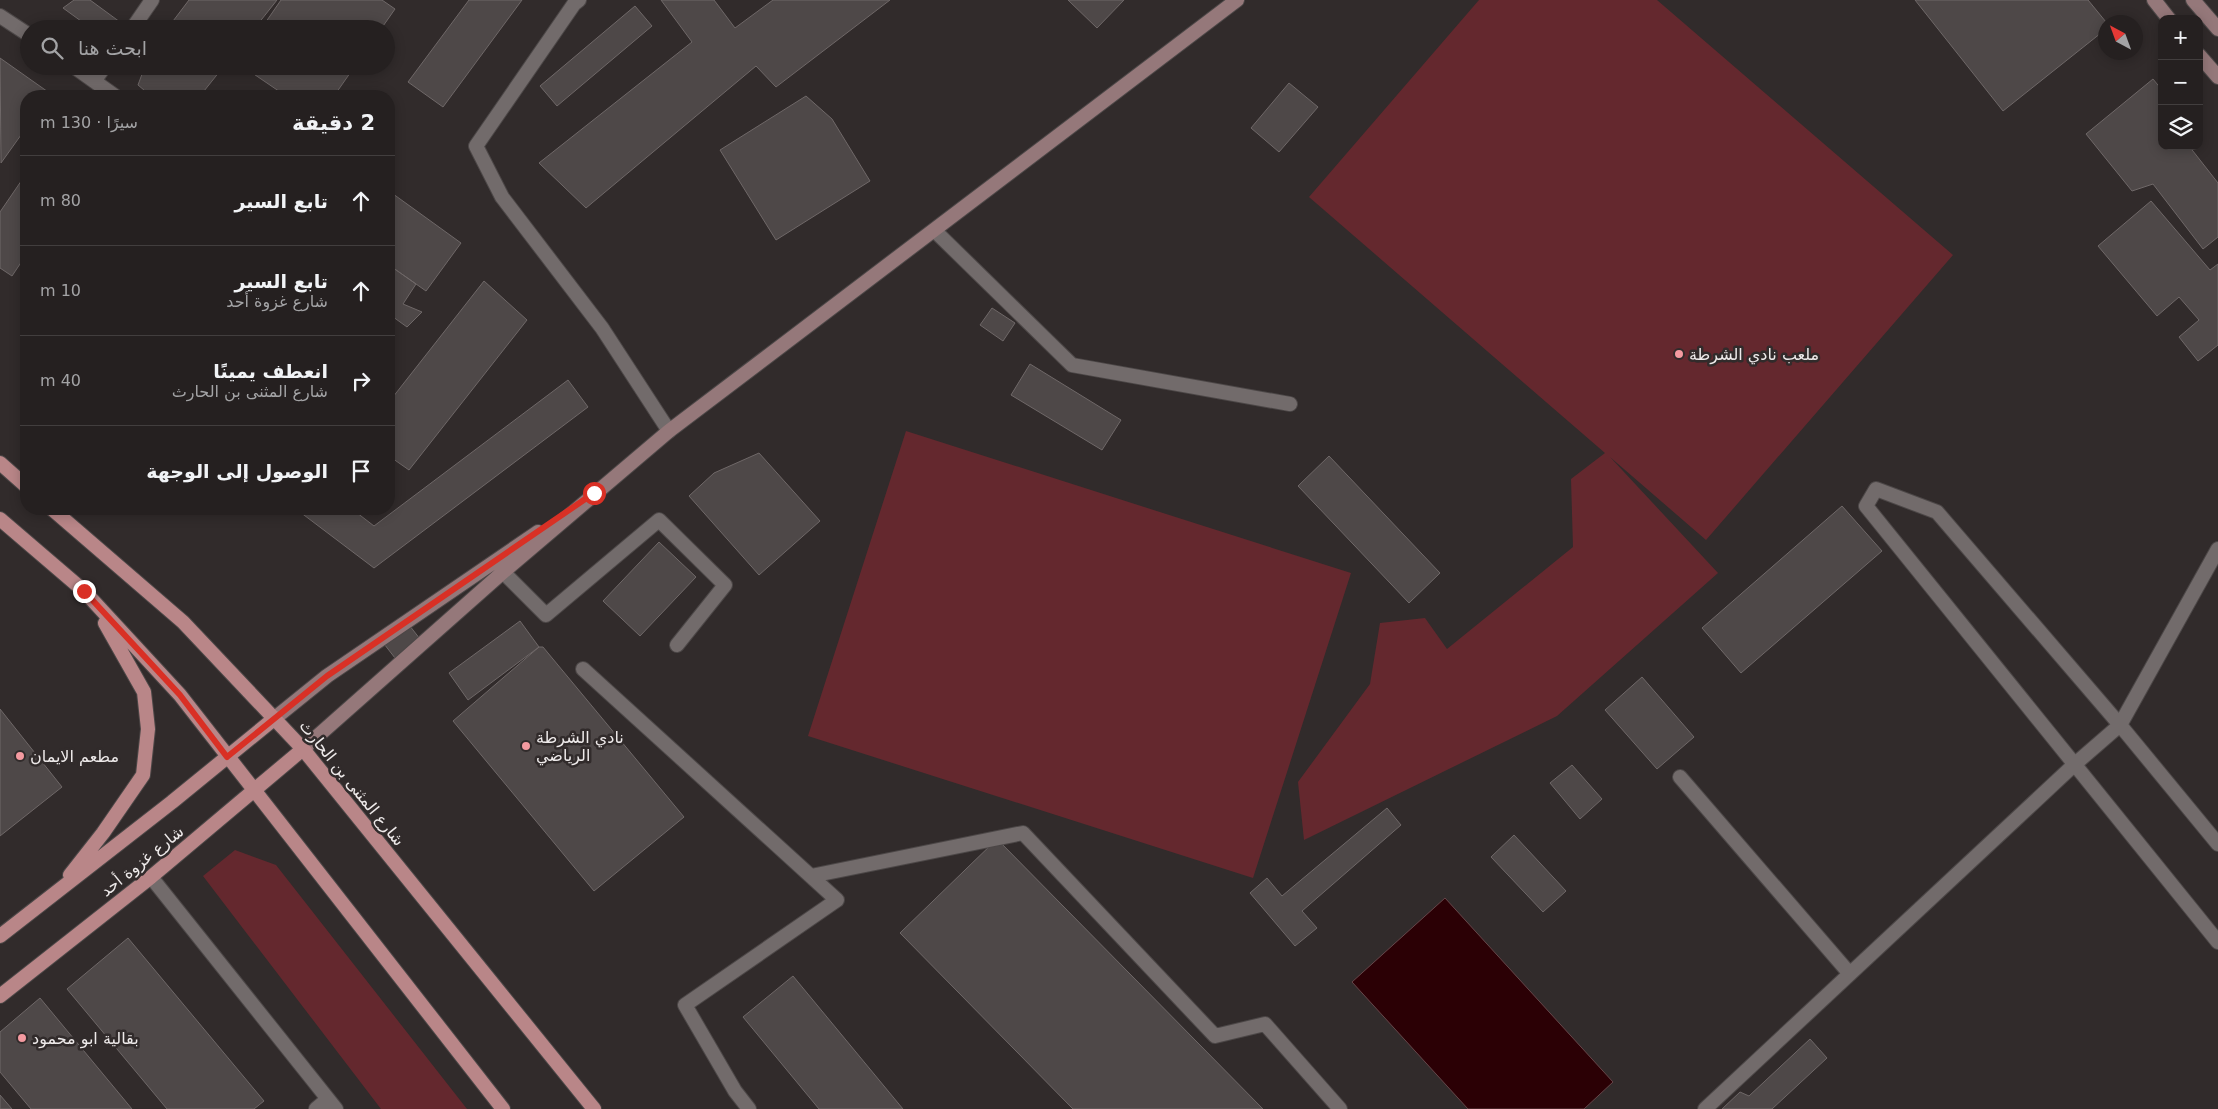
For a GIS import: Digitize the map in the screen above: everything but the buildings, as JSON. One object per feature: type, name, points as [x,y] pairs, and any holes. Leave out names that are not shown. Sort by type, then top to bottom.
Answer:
[{"type":"main road","points":[[303,749],[503,572],[669,431],[1237,0]]},
{"type":"main road","points":[[2154,0],[2166,15]]},
{"type":"main road","points":[[2193,0],[2218,29]]},
{"type":"main road","points":[[2203,59],[2218,77]]},
{"type":"main road","points":[[0,464],[20,481]]},
{"type":"main road","points":[[275,718],[327,676],[594,493]]},
{"type":"main road","name":"شارع المثنى بن الحارث","points":[[59,515],[183,622],[303,749],[594,1109]]},
{"type":"main road","points":[[0,519],[84,591],[180,695],[503,1109]]},
{"type":"main road","points":[[56,893],[103,833],[143,775],[148,729],[144,692],[112,634],[84,591]]},
{"type":"main road","name":"شارع غزوة أحد","points":[[0,936],[275,718]]},
{"type":"main road","name":"شارع غزوة أحد","points":[[0,996],[151,877],[303,749]]},
{"type":"street","points":[[138,20],[152,0]]},
{"type":"street","points":[[575,1],[476,146],[502,197],[602,328],[669,431]]},
{"type":"street","points":[[0,16],[20,30]]},
{"type":"street","points":[[86,75],[106,90]]},
{"type":"street","points":[[94,81],[98,75]]},
{"type":"street","points":[[935,231],[1072,365],[1290,404]]},
{"type":"street","points":[[2218,844],[2120,725],[1937,512],[1876,489],[1866,506],[2218,942]]},
{"type":"street","points":[[503,572],[546,615],[660,520],[725,585],[677,645]]},
{"type":"street","points":[[1705,1109],[2075,764],[2120,725],[2218,549]]},
{"type":"street","points":[[583,669],[837,900],[685,1005],[735,1091],[750,1109]]},
{"type":"street","points":[[1680,777],[1850,974]]},
{"type":"street","points":[[811,876],[1023,833],[1215,1036],[1265,1024],[1340,1109]]},
{"type":"street","points":[[151,877],[332,1104],[316,1109]]},
{"type":"shaded area","name":"ملعب نادي الشرطة","points":[[1479,0],[1657,0],[1953,255],[1706,540],[1610,457],[1718,573],[1557,716],[1304,840],[1298,782],[1370,684],[1380,623],[1425,618],[1447,649],[1573,547],[1571,479],[1605,453],[1309,197]]},
{"type":"shaded area","points":[[906,431],[1351,573],[1253,878],[808,736]]},
{"type":"shaded area","points":[[235,850],[276,865],[467,1109],[381,1109],[203,876]]},
{"type":"shaded area","points":[[1445,898],[1613,1082],[1584,1109],[1468,1109],[1352,982]]},
{"type":"place","name":"ملعب نادي الشرطة","points":[[1679,354]]},
{"type":"place","name":"نادي الشرطة الرياضي","points":[[526,746]]},
{"type":"place","name":"مطعم الايمان","points":[[20,756]]},
{"type":"place","name":"بقالية ابو محمود","points":[[22,1038]]},
{"type":"route","points":[[84,591],[180,695],[227,757],[327,676],[594,493]]}]
